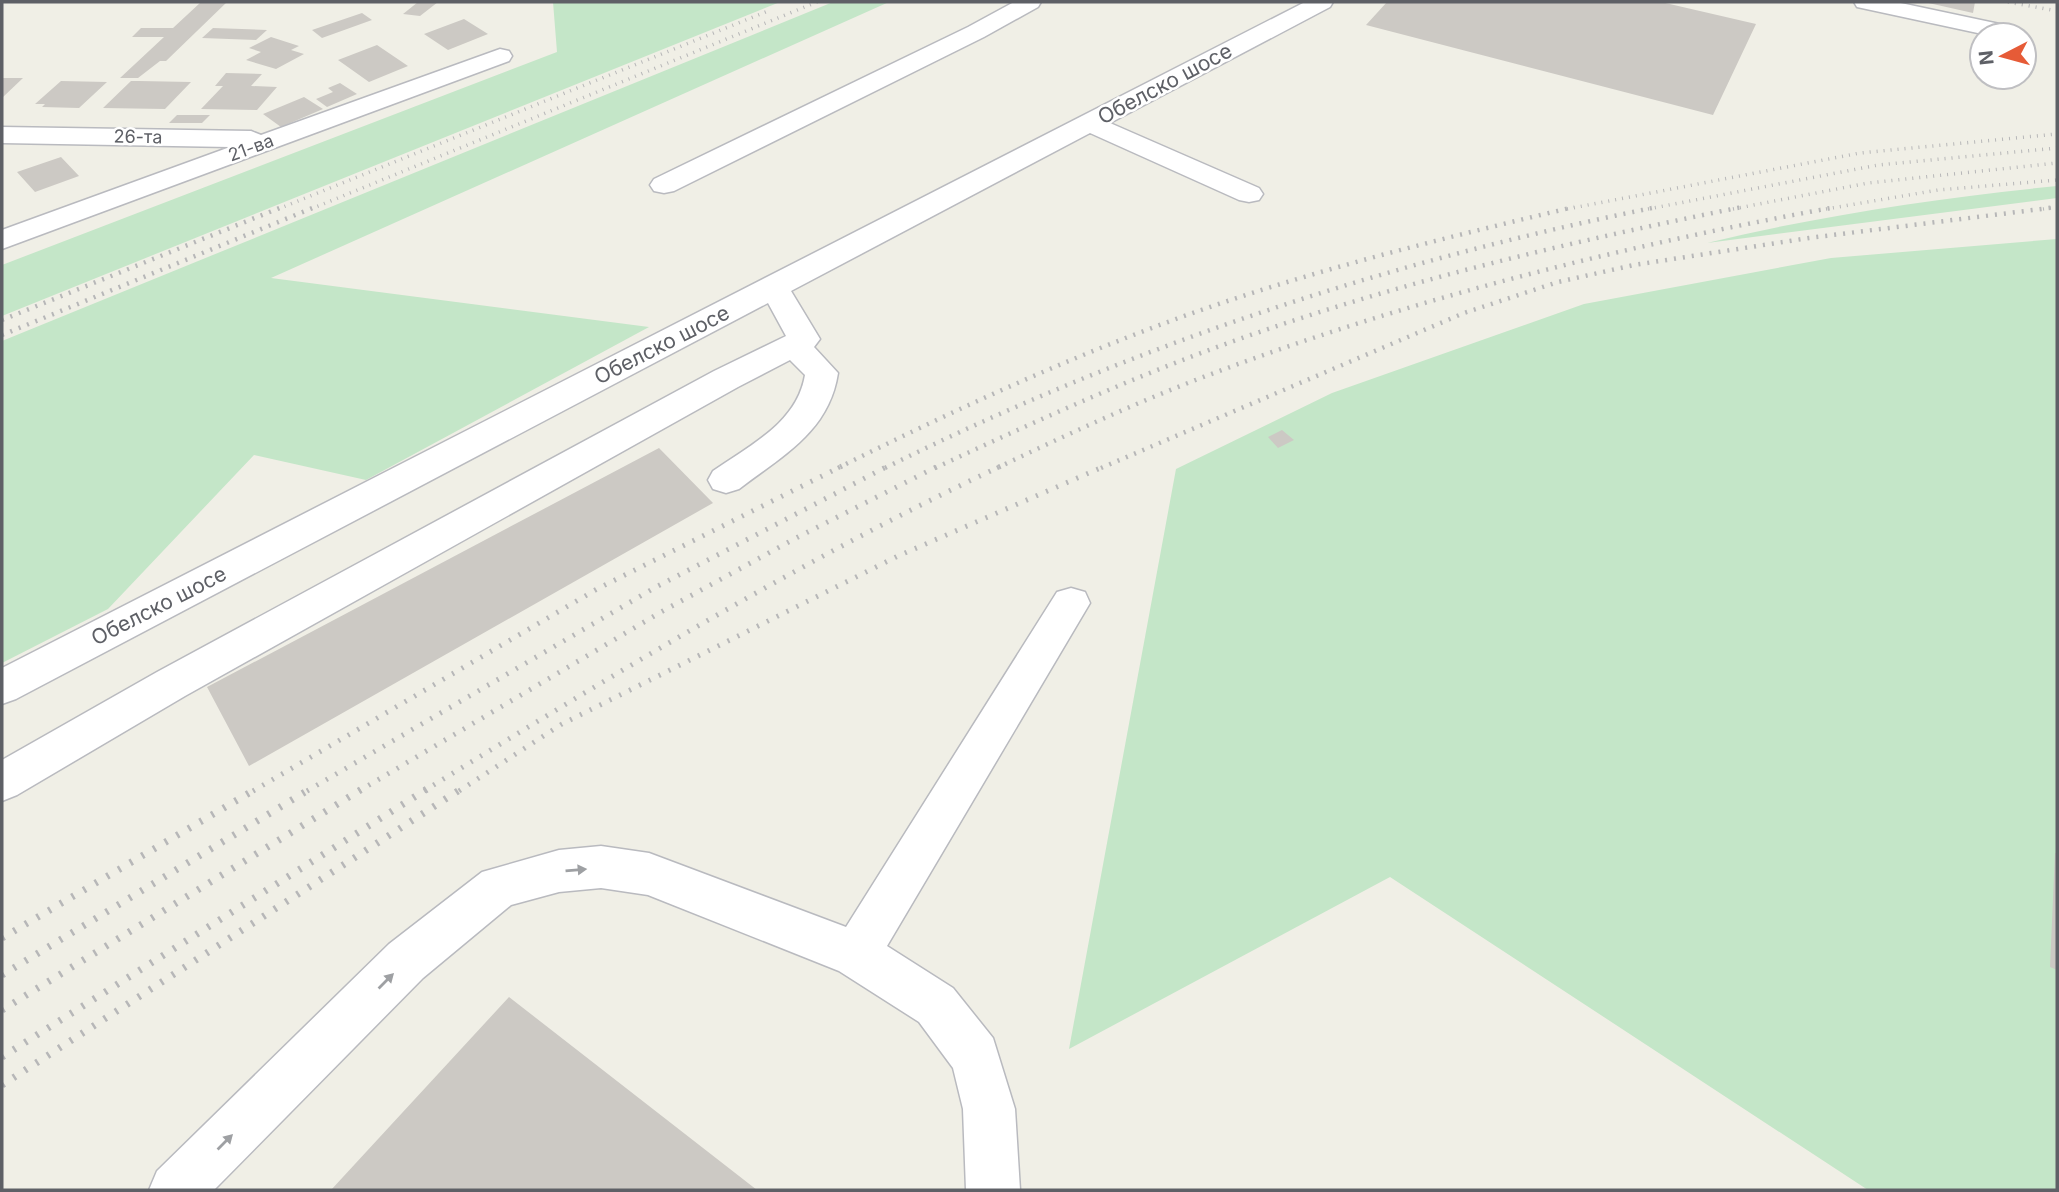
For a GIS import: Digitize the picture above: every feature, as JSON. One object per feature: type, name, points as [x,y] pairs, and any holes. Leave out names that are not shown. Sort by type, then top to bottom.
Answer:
[{"type":"street","points":[[664,185],[976,32],[1030,2]]},
{"type":"street","name":"Обелско шосе","points":[[2,687],[1322,2]]},
{"type":"street","points":[[1865,2],[1968,24]]},
{"type":"street","name":"21-ва","points":[[2,240],[500,56]]},
{"type":"street","points":[[1089,123],[1249,194]]},
{"type":"street","name":"26-та","points":[[2,135],[274,139]]},
{"type":"street","points":[[2,782],[171,684],[726,379],[804,339],[774,287]]},
{"type":"street","points":[[726,480],[798,428],[819,391],[822,373],[794,345]]},
{"type":"street","points":[[856,954],[1071,603]]},
{"type":"street","points":[[176,1190],[406,961],[498,887],[559,871],[601,867],[649,874],[856,954],[936,1005],[975,1056],[989,1109],[993,1190]]},
{"type":"green space","points":[[553,2],[780,2],[2,316],[2,265],[557,52]]},
{"type":"green space","points":[[833,2],[889,2],[271,278],[649,327],[366,480],[254,455],[108,609],[2,663],[2,341]]},
{"type":"green space","points":[[2057,186],[2057,198],[1707,243],[1881,209]]},
{"type":"green space","points":[[2057,239],[2057,1190],[1868,1190],[1390,877],[1069,1049],[1176,469],[1332,393],[1584,304],[1831,258]]},
{"type":"building","points":[[201,2],[227,2],[166,61],[160,61],[138,78],[120,78],[164,37],[132,37],[141,28],[173,28]]},
{"type":"building","points":[[418,2],[438,2],[420,16],[403,14]]},
{"type":"building","points":[[1387,2],[1661,2],[1756,24],[1713,115],[1366,25]]},
{"type":"building","points":[[1924,2],[1975,2],[1973,13]]},
{"type":"building","points":[[362,13],[372,20],[322,38],[312,30]]},
{"type":"building","points":[[464,19],[488,34],[448,50],[424,34]]},
{"type":"building","points":[[213,28],[267,30],[256,40],[202,38]]},
{"type":"building","points":[[271,37],[299,46],[291,50],[304,54],[276,69],[246,60],[261,52],[249,48]]},
{"type":"building","points":[[377,45],[408,66],[369,82],[338,60]]},
{"type":"building","points":[[226,73],[262,74],[251,86],[277,87],[257,110],[201,109],[223,86],[215,86]]},
{"type":"building","points":[[2,78],[23,78],[2,98]]},
{"type":"building","points":[[61,81],[107,82],[79,108],[42,107],[45,104],[35,104]]},
{"type":"building","points":[[131,81],[191,82],[165,109],[103,108]]},
{"type":"building","points":[[340,83],[357,94],[327,107],[316,99],[333,92],[328,88]]},
{"type":"building","points":[[304,97],[323,109],[281,127],[263,114]]},
{"type":"building","points":[[177,115],[210,115],[202,123],[169,123]]},
{"type":"building","points":[[61,157],[79,176],[35,192],[17,172]]},
{"type":"building","points":[[1282,430],[1294,440],[1278,448],[1268,437]]},
{"type":"building","points":[[659,448],[713,503],[249,766],[207,687]]},
{"type":"building","points":[[2057,853],[2057,970],[2050,967]]},
{"type":"building","points":[[509,997],[757,1190],[331,1190]]},
{"type":"railway","points":[[311,209],[817,2]]},
{"type":"railway","points":[[2008,2],[2057,11]]},
{"type":"railway","points":[[278,209],[768,11]]},
{"type":"railway","points":[[1567,209],[1860,153],[2057,134]]},
{"type":"railway","points":[[1648,209],[1878,165],[2057,148]]},
{"type":"railway","points":[[1733,209],[1868,183],[2057,163]]},
{"type":"railway","points":[[1826,209],[1938,190],[2057,180]]},
{"type":"railway","points":[[2,320],[282,207]]},
{"type":"railway","points":[[2,335],[315,207]]},
{"type":"railway","points":[[839,468],[1010,386],[1187,315],[1331,269],[1574,207]]},
{"type":"railway","points":[[885,468],[1071,383],[1262,312],[1458,253],[1657,207]]},
{"type":"railway","points":[[935,468],[1119,386],[1294,320],[1484,265],[1742,207]]},
{"type":"railway","points":[[997,468],[1179,386],[1360,323],[1596,257],[1836,207]]},
{"type":"railway","points":[[1101,468],[1464,313],[1558,282],[1634,265],[1809,238],[2057,207],[2043,209]]},
{"type":"railway","points":[[307,791],[656,587],[888,466]]},
{"type":"railway","points":[[359,791],[661,612],[796,538],[938,466]]},
{"type":"railway","points":[[424,791],[708,620],[853,540],[1001,466]]},
{"type":"railway","points":[[459,791],[562,724],[898,556],[1105,466]]},
{"type":"railway","points":[[253,791],[597,589],[839,468]]},
{"type":"railway","points":[[2,938],[256,789]]},
{"type":"railway","points":[[2,975],[310,789]]},
{"type":"railway","points":[[2,1010],[362,789]]},
{"type":"railway","points":[[2,1057],[427,789]]},
{"type":"railway","points":[[2,1085],[461,789]]}]
